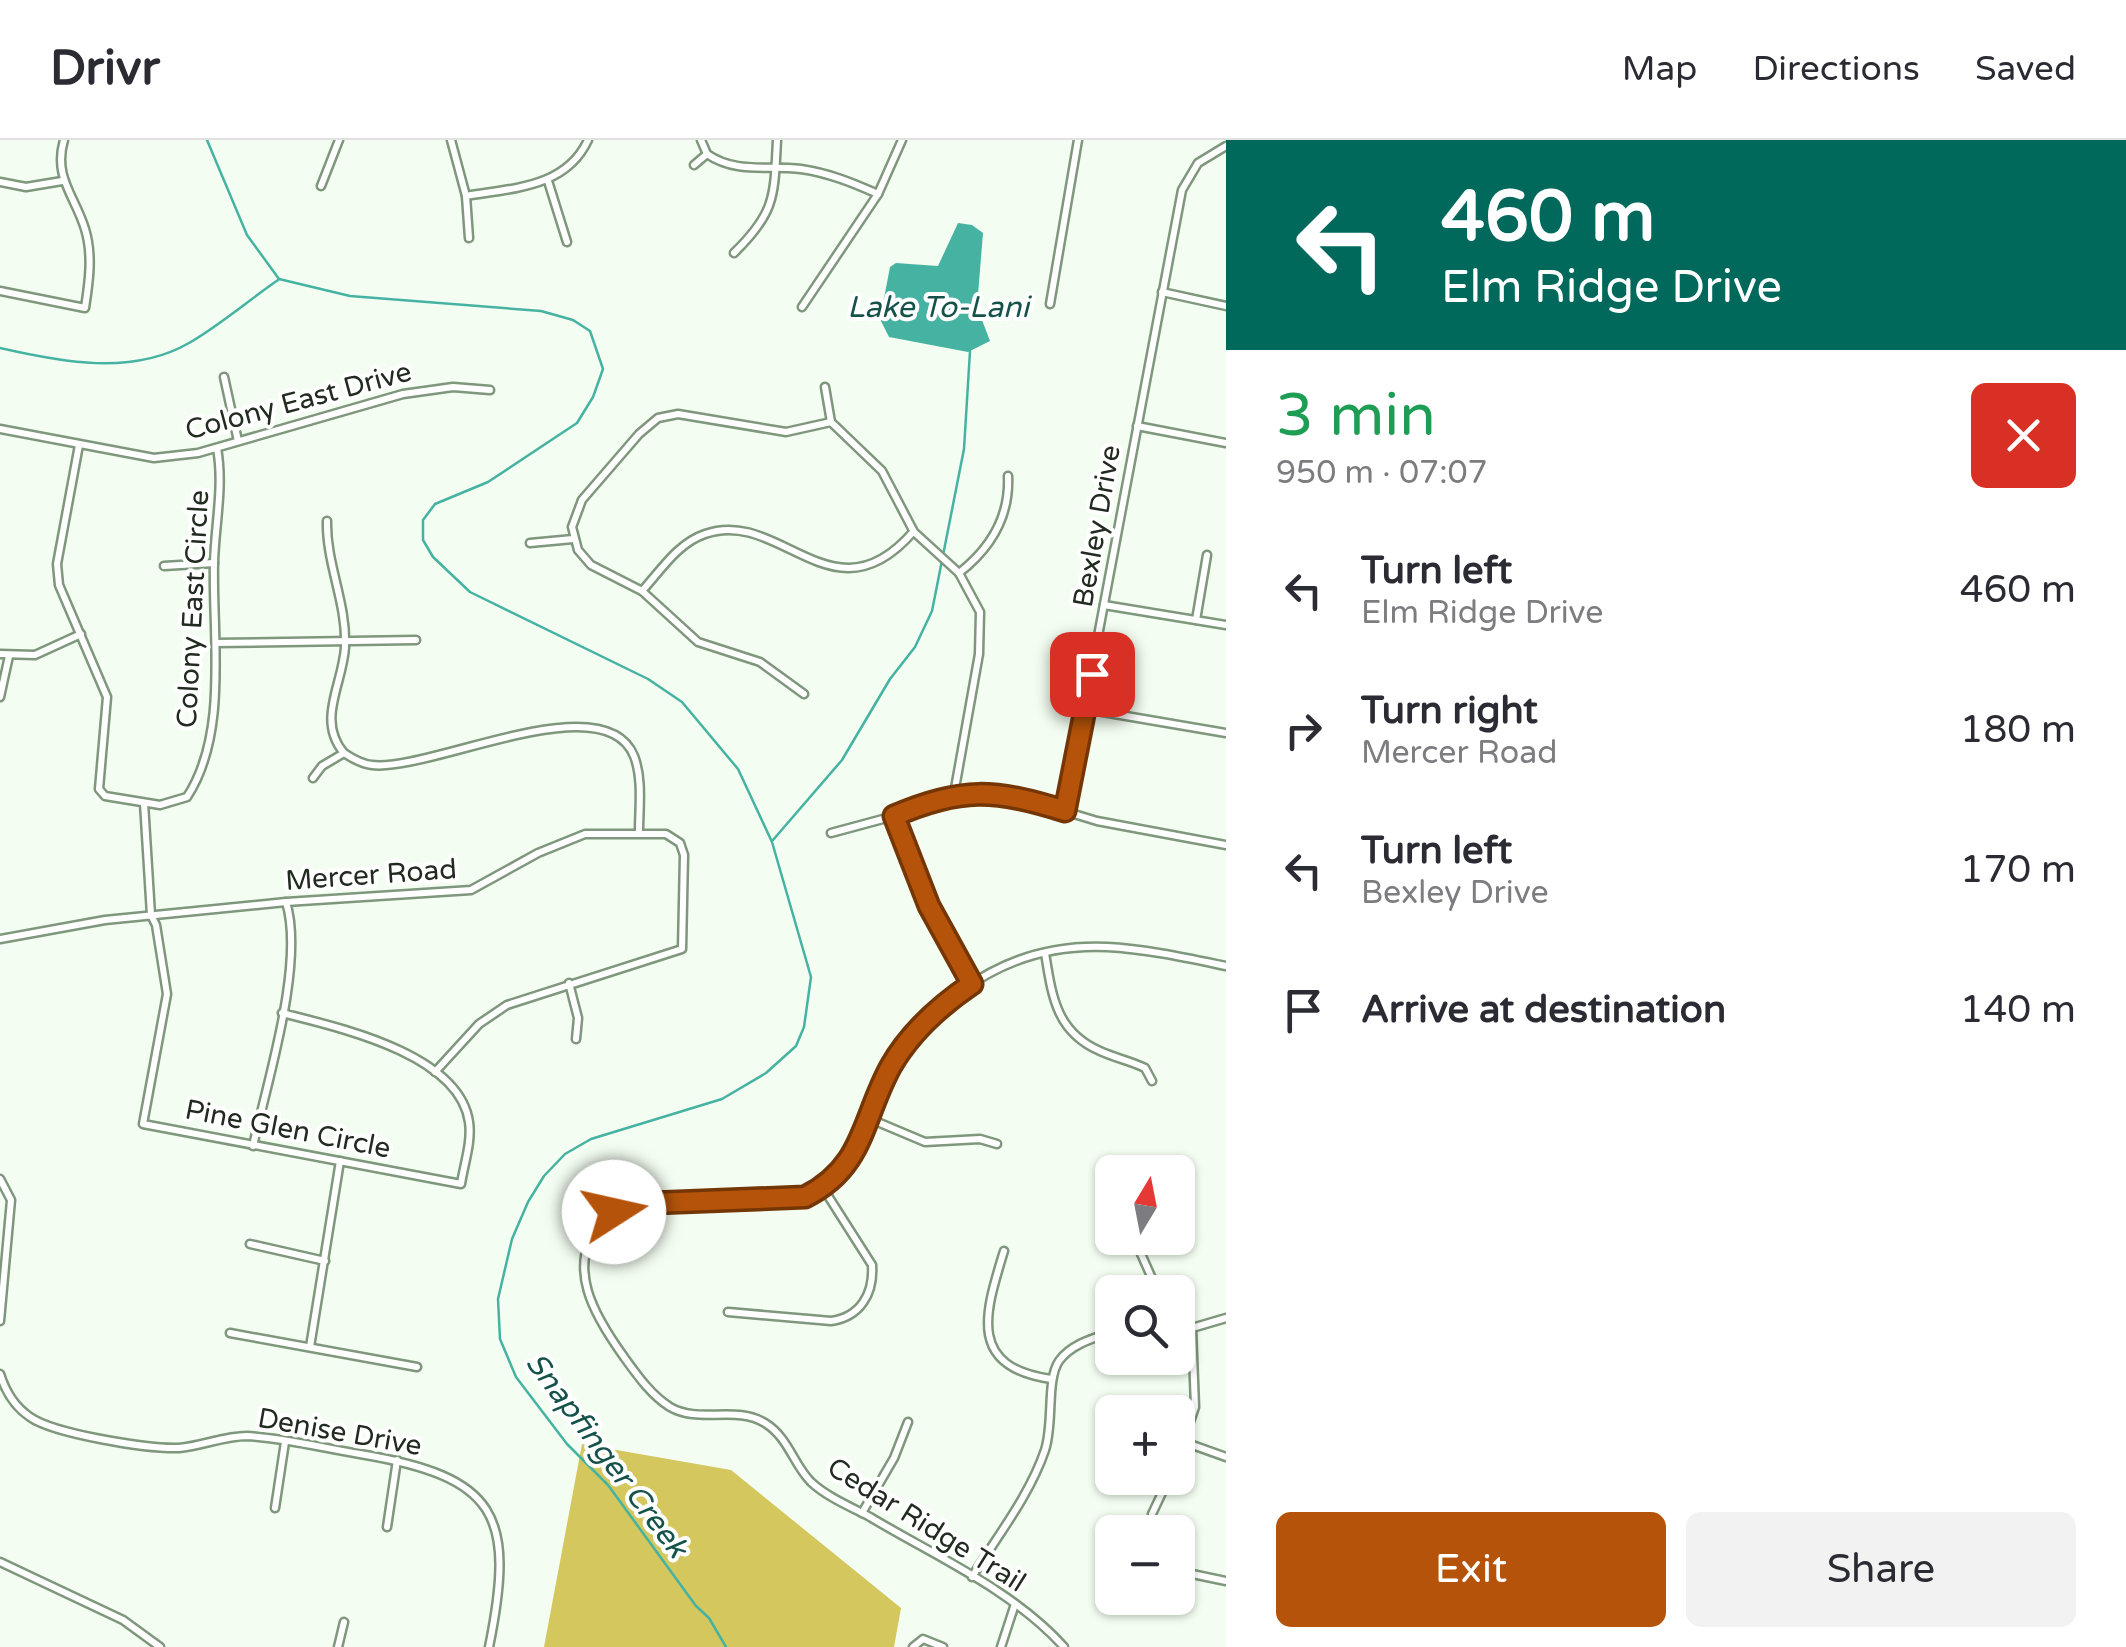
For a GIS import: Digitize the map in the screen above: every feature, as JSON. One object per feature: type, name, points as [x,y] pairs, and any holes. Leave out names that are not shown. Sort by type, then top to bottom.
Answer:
[{"type":"street","points":[[0,291],[85,308],[91,274],[86,232],[62,181],[60,152],[64,140]]},
{"type":"street","points":[[321,186],[340,140]]},
{"type":"street","points":[[451,140],[466,196],[469,238]]},
{"type":"street","points":[[466,196],[548,181],[574,161],[588,140]]},
{"type":"street","points":[[701,140],[707,154],[734,167],[825,174],[878,194]]},
{"type":"street","points":[[734,253],[767,216],[777,140]]},
{"type":"street","points":[[802,307],[878,194],[902,140]]},
{"type":"street","points":[[1050,304],[1078,140]]},
{"type":"street","name":"Bexley Drive","points":[[1065,811],[1182,190],[1198,163],[1226,146]]},
{"type":"street","points":[[694,165],[707,154]]},
{"type":"street","points":[[0,182],[26,187],[62,181]]},
{"type":"street","points":[[548,181],[567,242]]},
{"type":"street","points":[[1162,292],[1226,306]]},
{"type":"street","points":[[224,377],[238,441]]},
{"type":"street","name":"Colony East Drive","points":[[0,429],[154,458],[217,448],[403,394],[453,387],[490,390]]},
{"type":"street","points":[[825,388],[831,422],[882,472],[914,532],[959,573],[980,612],[982,631],[954,794]]},
{"type":"street","points":[[804,694],[760,662],[698,642],[642,591],[591,566],[573,539],[573,519],[582,500],[638,434],[658,418],[678,414],[786,432],[831,422]]},
{"type":"street","name":"Bexley Drive","points":[[1137,426],[1226,443]]},
{"type":"street","points":[[79,445],[57,564],[59,585],[107,696],[99,789],[105,796],[144,803]]},
{"type":"street","name":"Colony East Circle","points":[[144,803],[178,803],[194,786],[207,743],[216,674],[214,563],[222,475],[217,448]]},
{"type":"street","points":[[959,573],[973,562],[997,531],[1009,499],[1008,476]]},
{"type":"street","points":[[327,521],[344,608],[345,641],[330,724],[344,753],[377,766],[568,726],[602,728],[615,733],[634,754],[639,774],[639,832]]},
{"type":"street","points":[[642,591],[680,548],[718,530],[748,531],[818,565],[847,567],[888,556],[914,532]]},
{"type":"street","points":[[530,543],[573,539]]},
{"type":"street","points":[[1196,620],[1207,555]]},
{"type":"street","points":[[164,566],[214,563]]},
{"type":"street","points":[[1104,604],[1226,625]]},
{"type":"street","points":[[0,697],[4,655],[35,655],[81,634]]},
{"type":"street","points":[[216,644],[416,640]]},
{"type":"street","points":[[1086,709],[1226,733]]},
{"type":"street","points":[[313,778],[322,766],[344,753]]},
{"type":"street","points":[[830,833],[954,794],[1015,798],[1097,821],[1226,844]]},
{"type":"street","name":"Pine Glen Circle","points":[[144,803],[150,916],[156,926],[167,994],[143,1124],[461,1184],[469,1121],[454,1092],[435,1072],[398,1050],[352,1031],[282,1013]]},
{"type":"street","points":[[894,816],[929,906],[972,984]]},
{"type":"street","name":"Mercer Road","points":[[0,940],[46,928],[150,916],[471,890],[538,853],[585,834],[666,834],[680,843],[684,855],[682,949],[569,983]]},
{"type":"street","points":[[252,1146],[282,1013],[292,923],[286,902]]},
{"type":"street","points":[[728,1312],[831,1322],[844,1318],[866,1299],[872,1266],[823,1188],[851,1159],[904,1047],[940,1006],[1008,964],[1045,953],[1107,947],[1226,966]]},
{"type":"street","points":[[1045,953],[1056,1007],[1068,1031],[1095,1049],[1145,1068],[1152,1081]]},
{"type":"street","points":[[435,1072],[494,1013],[569,983],[578,1018],[576,1039]]},
{"type":"street","points":[[868,1118],[925,1142],[980,1139],[997,1144]]},
{"type":"street","points":[[310,1348],[340,1161]]},
{"type":"street","points":[[0,1180],[12,1200],[0,1320]]},
{"type":"street","name":"Cedar Ridge Trail","points":[[823,1188],[784,1201],[653,1203],[614,1212],[603,1219],[590,1244],[584,1278],[596,1318],[651,1391],[669,1406],[696,1415],[750,1416],[765,1423],[789,1445],[812,1483],[1014,1604],[1064,1647]]},
{"type":"street","points":[[250,1244],[325,1261]]},
{"type":"street","points":[[1004,1251],[987,1322],[993,1354],[1005,1366],[1051,1379]]},
{"type":"street","points":[[1195,1327],[1226,1318]]},
{"type":"street","points":[[230,1333],[417,1367]]},
{"type":"street","points":[[972,1578],[1045,1450],[1054,1400],[1051,1379],[1069,1351],[1095,1340]]},
{"type":"street","name":"Denise Drive","points":[[0,1374],[30,1418],[51,1426],[160,1448],[246,1436],[397,1460],[454,1479],[469,1490],[498,1534],[502,1567],[489,1647]]},
{"type":"street","points":[[862,1513],[908,1422]]},
{"type":"street","points":[[275,1508],[285,1442]]},
{"type":"street","points":[[1195,1446],[1226,1458]]},
{"type":"street","points":[[387,1526],[397,1460]]},
{"type":"street","points":[[0,1562],[124,1620],[160,1647]]},
{"type":"street","points":[[1195,1575],[1226,1581]]},
{"type":"street","points":[[1001,1647],[1014,1604]]},
{"type":"street","points":[[338,1647],[344,1622]]},
{"type":"street","points":[[913,1647],[923,1639],[943,1647]]},
{"type":"shaded area","points":[[582,1444],[731,1470],[901,1608],[894,1647],[544,1647]]},
{"type":"water","name":"Lake To-Lani","points":[[958,223],[972,225],[983,233],[977,307],[990,341],[968,352],[889,337],[880,319],[890,267],[896,263],[938,266]]},
{"type":"waterway","name":"Snapfinger Creek","points":[[207,140],[247,235],[279,279],[350,296],[541,311],[573,320],[590,331],[603,369],[593,397],[577,423],[488,482],[435,504],[423,520],[423,540],[433,557],[470,592],[648,679],[682,702],[738,769],[772,842],[811,977],[804,1027],[796,1046],[766,1073],[722,1099],[591,1139],[565,1154],[544,1176],[528,1202],[512,1239],[498,1299],[500,1339],[516,1377],[567,1444],[608,1485],[696,1606],[709,1618],[726,1647]]},
{"type":"waterway","points":[[0,348],[72,361],[144,360],[189,343],[278,280]]},
{"type":"waterway","points":[[773,840],[842,760],[890,679],[915,647],[932,611],[964,449],[970,351]]},
{"type":"route","points":[[614,1212],[653,1203],[784,1201],[823,1188],[844,1170],[856,1152],[892,1064],[940,1006],[972,984],[915,877],[894,816],[954,794],[1015,798],[1065,811],[1092,674]]}]
